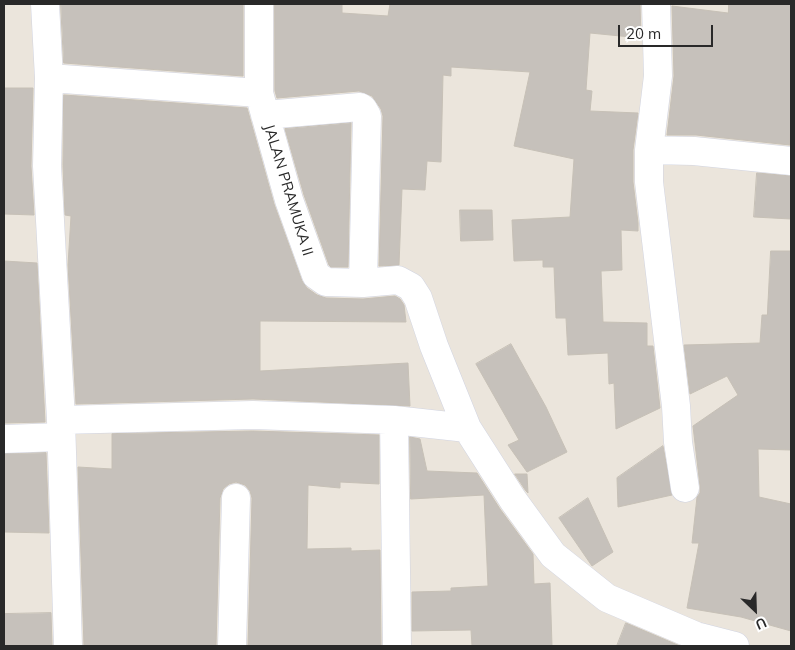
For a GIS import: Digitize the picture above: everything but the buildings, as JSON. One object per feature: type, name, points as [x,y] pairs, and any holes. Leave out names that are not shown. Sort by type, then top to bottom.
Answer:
[{"type":"street","points":[[45,4],[49,78],[48,166],[61,428],[68,646]]},
{"type":"street","name":"JALAN PRAMUKA II","points":[[260,4],[262,104],[288,200],[316,275],[326,282],[363,283],[398,280],[411,287],[418,298],[434,346],[467,428],[513,500],[553,555],[606,598],[696,636],[735,646]]},
{"type":"street","points":[[656,4],[658,76],[649,150],[649,182],[676,406],[678,442],[686,488]]},
{"type":"street","points":[[49,78],[262,104],[360,107],[367,116],[363,283]]},
{"type":"street","points":[[649,150],[694,151],[791,161]]},
{"type":"street","points":[[4,439],[61,428],[253,415],[394,420],[467,428]]},
{"type":"street","points":[[394,420],[397,646]]},
{"type":"street","points":[[232,646],[236,498]]}]
